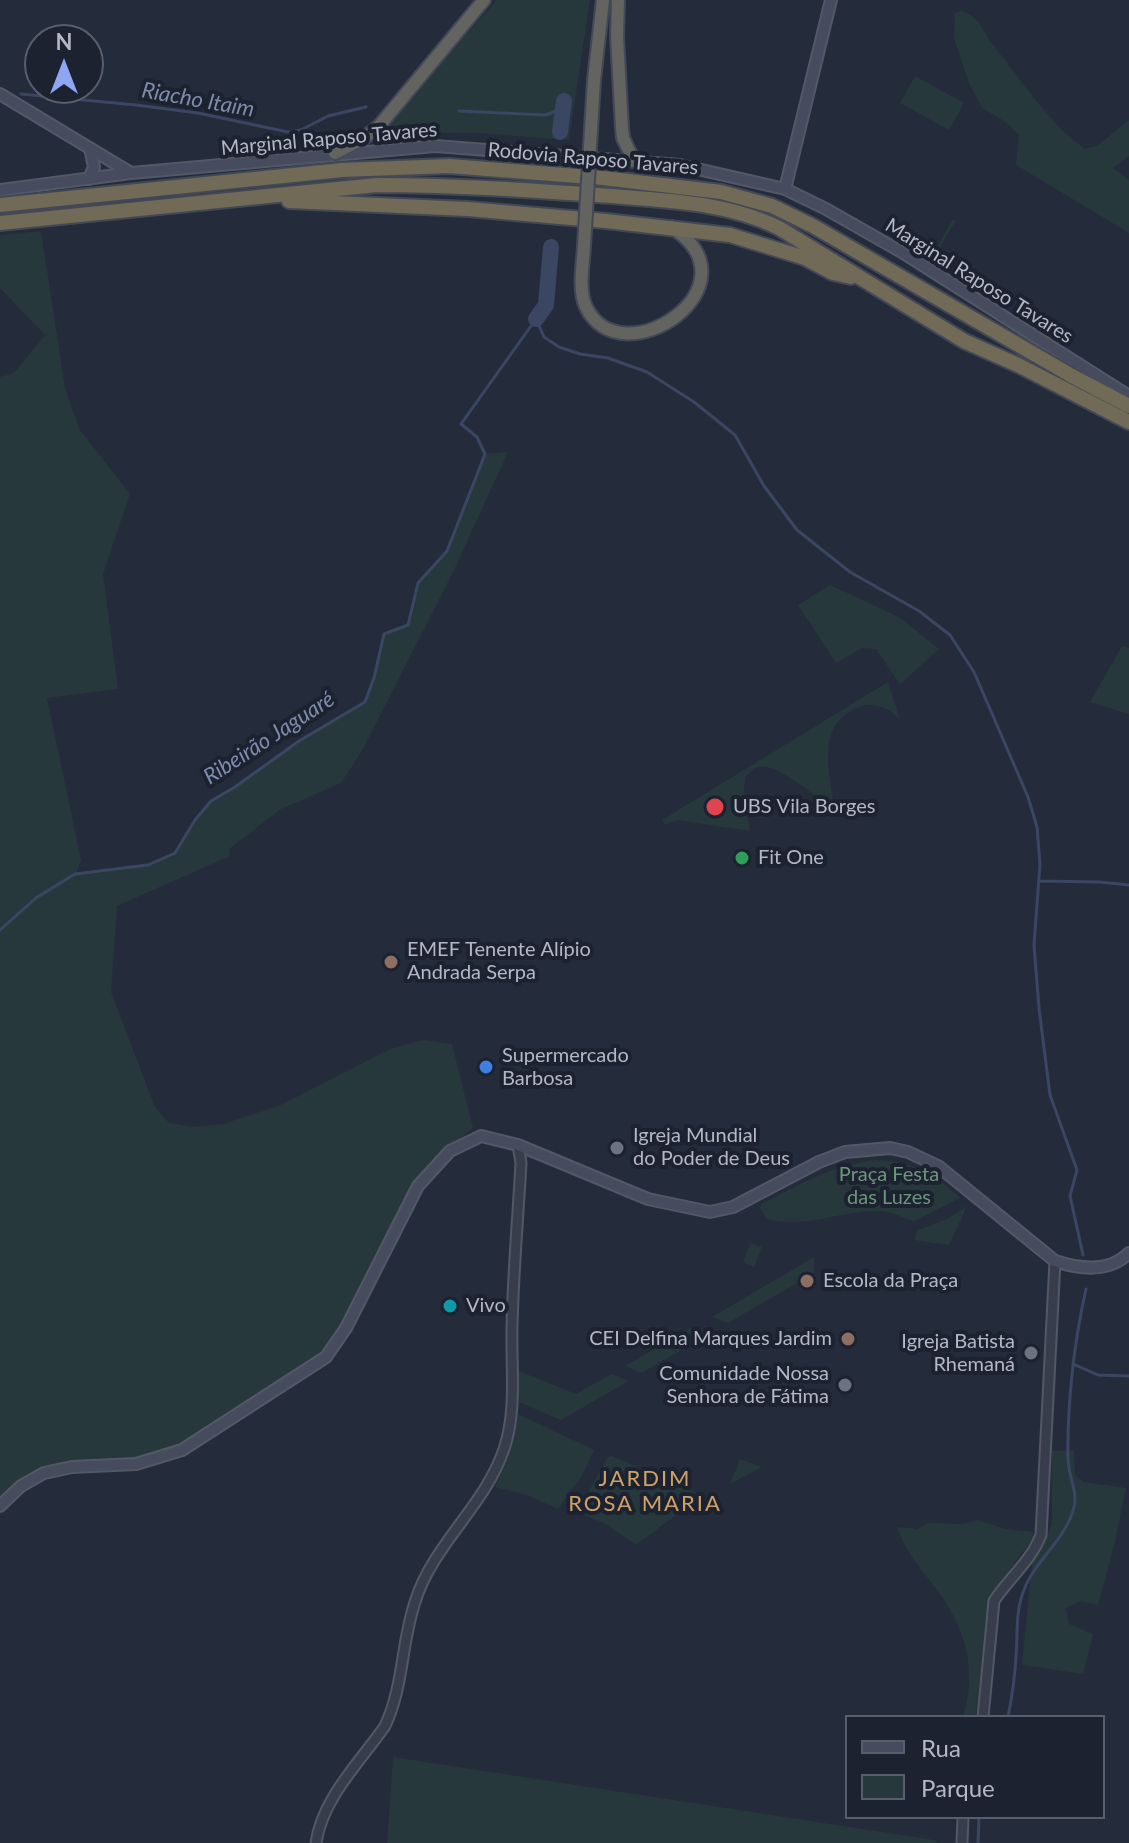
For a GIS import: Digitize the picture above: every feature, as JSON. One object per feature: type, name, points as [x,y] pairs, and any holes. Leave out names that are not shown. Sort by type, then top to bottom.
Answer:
[{"type":"highway","points":[[335,153],[379,126],[484,0]]},
{"type":"highway","points":[[603,0],[594,80],[582,285],[585,304],[594,320],[609,330],[625,335],[643,333],[665,323],[690,305],[698,292],[701,262],[693,246],[671,227]]},
{"type":"highway","points":[[618,0],[622,128],[623,138],[634,161]]},
{"type":"highway","name":"Rodovia Raposo Tavares","points":[[0,205],[342,170],[413,167],[513,170],[721,192],[772,206],[813,226],[1129,406]]},
{"type":"highway","name":"Rodovia Raposo Tavares","points":[[0,223],[377,185],[547,191],[697,205],[756,217],[803,241],[964,341],[1129,422]]},
{"type":"highway","points":[[216,200],[322,201],[468,209],[671,227],[730,235],[805,258],[833,273],[866,281]]},
{"type":"main road","points":[[785,189],[831,0]]},
{"type":"main road","points":[[0,94],[131,173]]},
{"type":"main road","name":"Marginal Raposo Tavares","points":[[0,190],[131,173],[435,146],[692,167],[785,189],[863,229],[1129,396]]},
{"type":"main road","points":[[89,179],[94,167],[90,148]]},
{"type":"main road","points":[[0,1506],[21,1486],[44,1473],[72,1467],[136,1464],[182,1450],[326,1357],[346,1328],[418,1186],[450,1151],[481,1136],[518,1145],[648,1199],[710,1212],[733,1207],[819,1162],[845,1152],[890,1148],[908,1152],[938,1166],[1055,1261],[1094,1268],[1121,1261],[1129,1253]]},
{"type":"street","points":[[316,1843],[320,1820],[379,1736],[392,1712],[415,1601],[426,1576],[440,1549],[483,1490],[504,1450],[511,1413],[512,1326],[521,1163],[518,1145]]},
{"type":"street","points":[[983,1715],[994,1601],[1003,1586],[1030,1557],[1041,1535],[1055,1261]]},
{"type":"street","points":[[962,1842],[963,1819]]},
{"type":"green space","points":[[497,0],[590,0],[569,140],[476,133],[377,132]]},
{"type":"green space","points":[[962,11],[977,21],[1047,114],[1085,149],[1097,146],[1129,120],[1129,156],[1113,168],[1129,180],[1129,233],[1016,165],[1019,135],[1004,121],[982,108],[969,83],[954,38],[955,13]]},
{"type":"green space","points":[[915,76],[964,103],[949,130],[900,103]]},
{"type":"green space","points":[[953,219],[956,221],[944,239],[940,252],[943,272],[919,256],[935,251]]},
{"type":"green space","points":[[41,231],[65,389],[80,430],[130,494],[103,574],[118,689],[47,698],[81,860],[76,874],[148,865],[175,853],[211,801],[299,741],[365,702],[384,634],[408,625],[418,583],[447,551],[485,454],[508,452],[455,568],[362,751],[341,783],[281,809],[229,849],[230,856],[117,906],[111,992],[155,1107],[169,1123],[192,1127],[223,1124],[281,1105],[388,1050],[422,1040],[452,1044],[473,1128],[430,1162],[329,1347],[179,1444],[137,1462],[88,1466],[30,1483],[0,1503],[0,377],[14,373],[45,335],[0,288],[0,235]]},
{"type":"green space","points":[[830,585],[899,617],[939,649],[900,684],[876,649],[862,648],[836,663],[798,605]]},
{"type":"green space","points":[[1122,646],[1129,648],[1129,714],[1090,702]]},
{"type":"green space","points":[[888,682],[900,720],[886,708],[864,705],[849,712],[832,732],[828,757],[835,812],[785,774],[764,767],[755,768],[745,777],[750,831],[677,820],[665,825],[662,820]]},
{"type":"green space","name":"Praça Festa das Luzes","points":[[872,1160],[898,1162],[920,1169],[960,1198],[914,1221],[893,1213],[865,1211],[810,1221],[782,1221],[767,1219],[760,1208],[761,1204],[815,1178]]},
{"type":"green space","name":"Praça Festa das Luzes","points":[[967,1206],[949,1245],[914,1240],[918,1230],[947,1219]]},
{"type":"green space","points":[[750,1243],[762,1247],[754,1267],[743,1262]]},
{"type":"green space","points":[[814,1257],[814,1273],[728,1323],[712,1317]]},
{"type":"green space","points":[[693,1327],[710,1333],[642,1373],[625,1366]]},
{"type":"green space","points":[[519,1371],[576,1394],[612,1374],[629,1381],[561,1420],[519,1402]]},
{"type":"green space","points":[[520,1415],[594,1450],[582,1476],[558,1509],[527,1495],[495,1487],[508,1459],[515,1416]]},
{"type":"green space","points":[[1074,1450],[1075,1475],[1083,1482],[1126,1488],[1098,1605],[1081,1601],[1066,1608],[1069,1624],[1093,1634],[1083,1674],[1022,1665],[1032,1564],[1052,1525],[1052,1451]]},
{"type":"green space","points":[[612,1456],[705,1498],[636,1545],[606,1524],[577,1512],[608,1457]]},
{"type":"green space","points":[[740,1459],[762,1467],[730,1484]]},
{"type":"green space","points":[[977,1520],[1005,1529],[1033,1532],[1033,1538],[988,1604],[976,1715],[964,1715],[969,1669],[957,1623],[910,1554],[897,1527],[917,1529],[929,1523],[963,1524]]},
{"type":"green space","points":[[393,1757],[934,1840],[938,1843],[387,1843]]},
{"type":"waterway","name":"Riacho Itaim","points":[[21,94],[198,113],[288,132],[301,130],[328,116],[366,107]]},
{"type":"waterway","name":"Riacho Itaim","points":[[459,111],[545,115],[554,112],[564,101]]},
{"type":"waterway","name":"Ribeirão Jaguaré","points":[[560,132],[564,101]]},
{"type":"waterway","name":"Ribeirão Jaguaré","points":[[536,319],[546,305],[551,247]]},
{"type":"waterway","points":[[0,930],[36,898],[75,874],[148,865],[175,853],[211,801],[299,741],[365,702],[384,634],[408,625],[418,583],[447,551],[485,454],[477,437],[461,424],[536,319],[544,337],[559,347],[608,358],[647,372],[694,402],[735,435],[764,486],[797,530],[850,572],[919,611],[950,635],[974,672],[1028,797],[1037,827],[1040,864],[1034,945],[1039,1008],[1050,1095],[1077,1170],[1070,1196],[1083,1255]]},
{"type":"waterway","points":[[1039,881],[1129,885]]},
{"type":"waterway","points":[[1008,1715],[1021,1598],[1035,1569],[1064,1530],[1074,1507],[1075,1495],[1068,1459],[1070,1395],[1086,1289]]},
{"type":"waterway","points":[[1073,1364],[1098,1375],[1129,1376]]},
{"type":"waterway","points":[[978,1843],[979,1819]]},
{"type":"place","name":"UBS Vila Borges","points":[[715,807]]},
{"type":"place","name":"Fit One","points":[[742,858]]},
{"type":"place","name":"EMEF Tenente Alípio Andrada Serpa","points":[[391,962]]},
{"type":"place","name":"Supermercado Barbosa","points":[[486,1067]]},
{"type":"place","name":"Igreja Mundial do Poder de Deus","points":[[617,1148]]},
{"type":"place","name":"Escola da Praça","points":[[807,1281]]},
{"type":"place","name":"Vivo","points":[[450,1306]]},
{"type":"place","name":"CEI Delfina Marques Jardim","points":[[848,1339]]},
{"type":"place","name":"Igreja Batista Rhemaná","points":[[1031,1353]]},
{"type":"place","name":"Comunidade Nossa Senhora de Fátima","points":[[845,1385]]},
{"type":"district","name":"JARDIM ROSA MARIA","points":[[645,1492]]}]
